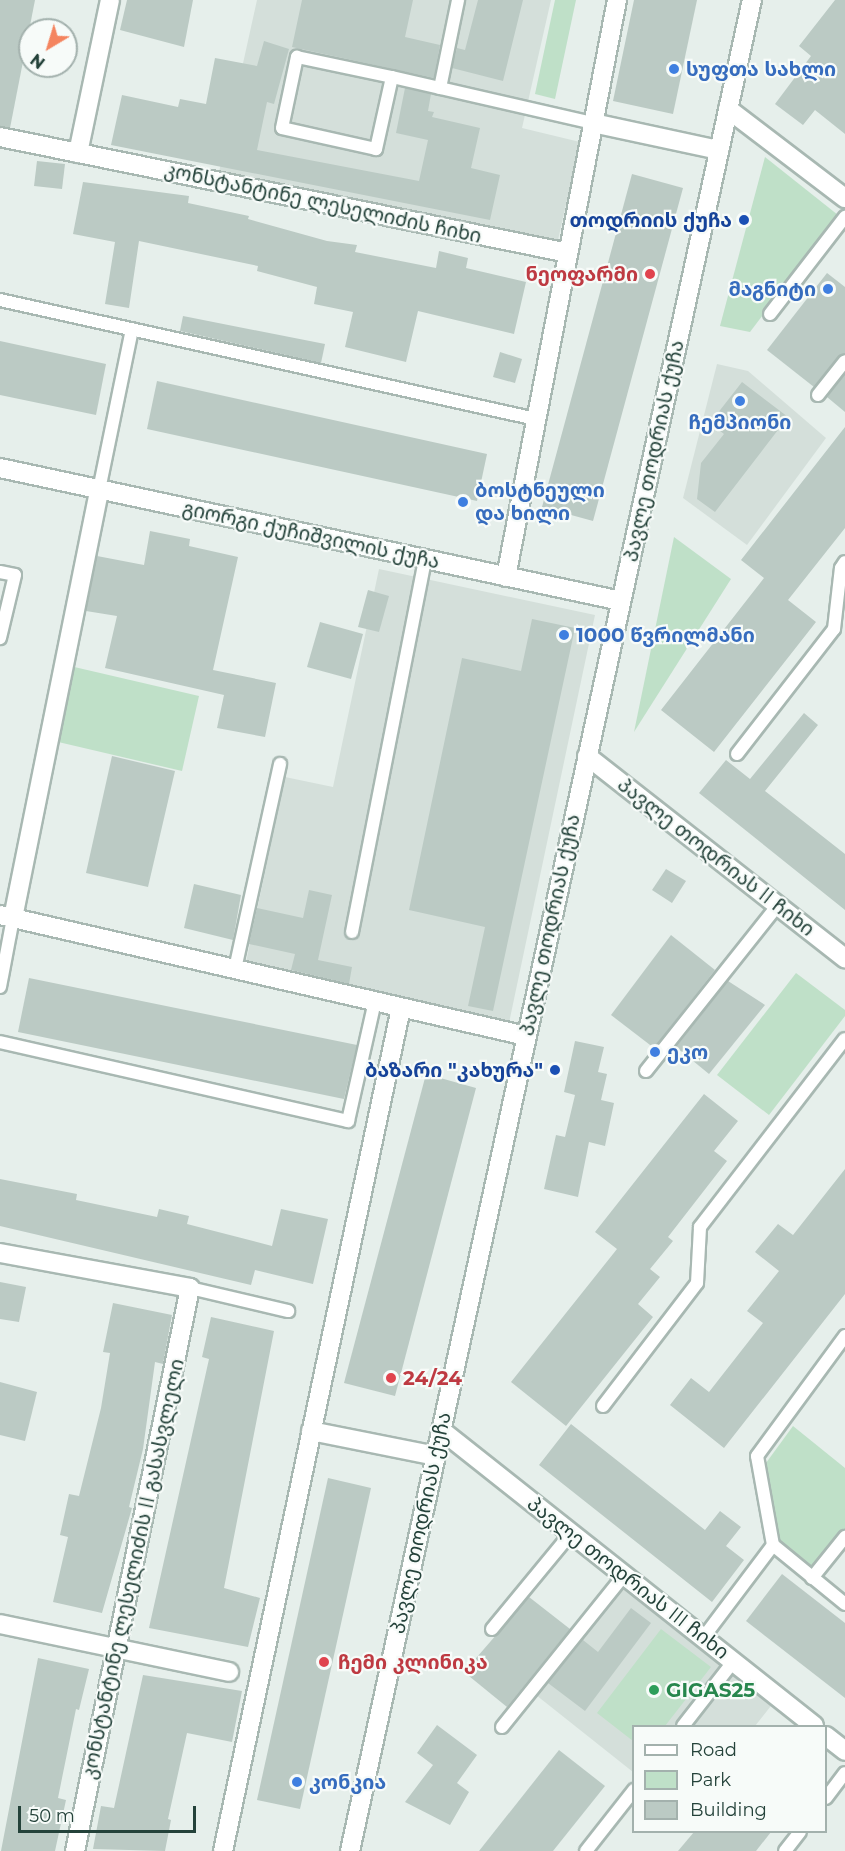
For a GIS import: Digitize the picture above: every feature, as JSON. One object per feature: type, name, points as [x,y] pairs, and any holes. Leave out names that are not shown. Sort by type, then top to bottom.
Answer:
[{"type":"street","points":[[78,153],[110,0]]},
{"type":"street","points":[[506,577],[616,0]]},
{"type":"street","name":"პავლე თოდრიას ქუჩა","points":[[350,1851],[752,0]]},
{"type":"street","points":[[728,109],[845,198]]},
{"type":"street","points":[[593,123],[719,150]]},
{"type":"street","name":"კონსტანტინე ლესელიძის ჩიხი","points":[[0,137],[568,253]]},
{"type":"street","name":"გიორგი ქუჩიშვილის ქუჩა","points":[[0,468],[621,601]]},
{"type":"street","points":[[99,490],[7,916],[526,1036]]},
{"type":"street","name":"პავლე თოდრიას II ჩიხი","points":[[587,756],[845,958]]},
{"type":"street","points":[[223,1851],[401,1008]]},
{"type":"street","points":[[0,1253],[190,1288]]},
{"type":"street","name":"კონსტანტინე ლესელიძის II გასასვლელი","points":[[75,1851],[119,1649],[190,1288]]},
{"type":"street","name":"პავლე თოდრიას III ჩიხი","points":[[441,1430],[813,1725]]},
{"type":"street","points":[[311,1431],[436,1456]]},
{"type":"street","points":[[0,1624],[229,1672]]},
{"type":"street","points":[[827,1738],[845,1751]]},
{"type":"lane","points":[[440,88],[459,0]]},
{"type":"lane","points":[[392,77],[376,149],[282,128],[297,57],[392,77],[593,123]]},
{"type":"lane","points":[[770,314],[845,217]]},
{"type":"lane","points":[[0,300],[536,419]]},
{"type":"lane","points":[[99,490],[132,329]]},
{"type":"lane","points":[[818,394],[845,361]]},
{"type":"lane","points":[[352,932],[425,559]]},
{"type":"lane","points":[[737,754],[834,629],[841,568],[845,562]]},
{"type":"lane","points":[[0,572],[15,575],[0,638]]},
{"type":"lane","points":[[235,969],[280,764]]},
{"type":"lane","points":[[646,1071],[778,905]]},
{"type":"lane","points":[[0,987],[7,916]]},
{"type":"lane","points":[[0,1042],[348,1121],[375,1001]]},
{"type":"lane","points":[[603,1406],[697,1283],[700,1227],[845,1039]]},
{"type":"lane","points":[[190,1288],[288,1311]]},
{"type":"lane","points":[[845,1336],[757,1455],[773,1545],[845,1604]]},
{"type":"lane","points":[[492,1629],[571,1533]]},
{"type":"lane","points":[[812,1578],[845,1537]]},
{"type":"lane","points":[[703,1638],[773,1545]]},
{"type":"lane","points":[[502,1727],[624,1575]]},
{"type":"lane","points":[[684,1725],[734,1662]]},
{"type":"lane","points":[[827,1796],[845,1773]]},
{"type":"lane","points":[[586,1851],[632,1791]]},
{"type":"lane","points":[[785,1851],[799,1833]]},
{"type":"shaded area","points":[[257,0],[551,0],[522,128],[580,142],[556,249],[219,172]]},
{"type":"shaded area","points":[[717,364],[748,371],[826,438],[747,545],[683,498]]},
{"type":"shaded area","points":[[379,569],[595,615],[509,1023],[245,967],[285,777],[333,787]]},
{"type":"shaded area","points":[[625,1584],[774,1702],[756,1725],[632,1725],[632,1771],[536,1695]]},
{"type":"green space","points":[[555,0],[576,0],[555,99],[535,94]]},
{"type":"green space","points":[[765,157],[838,215],[750,332],[720,326]]},
{"type":"green space","points":[[674,537],[731,579],[634,732]]},
{"type":"green space","points":[[70,666],[199,696],[182,771],[54,741]]},
{"type":"green space","points":[[796,973],[845,1010],[845,1016],[769,1115],[717,1075]]},
{"type":"green space","points":[[793,1426],[845,1468],[845,1533],[815,1571],[780,1542],[766,1463]]},
{"type":"green space","name":"GIGAS25","points":[[661,1629],[711,1667],[666,1725],[632,1725],[632,1740],[597,1713]]},
{"type":"building","points":[[0,0],[35,0],[31,18],[18,18],[20,78],[10,128],[0,126]]},
{"type":"building","points":[[127,0],[193,0],[184,47],[120,30]]},
{"type":"building","points":[[302,0],[413,0],[405,37],[440,45],[434,78],[292,47]]},
{"type":"building","points":[[478,0],[523,0],[503,81],[452,68],[457,48],[465,50]]},
{"type":"building","points":[[634,0],[697,0],[673,114],[613,101]]},
{"type":"building","points":[[835,0],[845,0],[845,134],[815,110],[803,125],[775,104],[811,56],[799,46]]},
{"type":"building","points":[[264,41],[289,49],[274,104],[267,102],[257,150],[419,181],[428,140],[396,133],[405,88],[431,94],[428,111],[434,112],[432,117],[480,128],[471,168],[500,175],[490,220],[111,145],[122,95],[178,107],[180,99],[206,104],[215,58],[257,66]]},
{"type":"building","points":[[37,161],[65,164],[62,189],[34,186]]},
{"type":"building","points":[[632,174],[683,188],[593,521],[542,507]]},
{"type":"building","points":[[83,182],[189,196],[188,203],[249,216],[248,219],[327,241],[357,245],[355,252],[436,268],[439,251],[468,258],[466,268],[526,282],[514,334],[418,311],[406,362],[345,347],[353,312],[314,304],[317,287],[257,271],[258,266],[139,241],[129,308],[105,304],[115,242],[73,234]]},
{"type":"building","points":[[827,273],[845,287],[845,353],[814,387],[767,350]]},
{"type":"building","points":[[183,316],[325,344],[321,363],[180,331]]},
{"type":"building","points":[[0,341],[106,364],[96,415],[0,395]]},
{"type":"building","points":[[500,352],[522,359],[515,383],[493,377]]},
{"type":"building","points":[[845,374],[845,412],[827,397]]},
{"type":"building","points":[[157,381],[487,454],[477,501],[147,429]]},
{"type":"building","points":[[742,382],[788,417],[715,512],[697,499],[701,463],[724,434],[710,423]]},
{"type":"building","points":[[845,427],[845,528],[788,600],[816,622],[714,752],[661,710],[764,578],[741,560]]},
{"type":"building","points":[[150,531],[190,539],[189,546],[238,557],[213,670],[276,683],[265,737],[217,728],[224,695],[105,668],[117,616],[86,611],[97,556],[144,565]]},
{"type":"building","points":[[368,590],[389,596],[379,632],[358,627]]},
{"type":"building","points":[[532,619],[575,628],[493,1011],[468,1006],[485,927],[409,910],[462,658],[521,671]]},
{"type":"building","points":[[320,622],[363,634],[351,679],[307,667]]},
{"type":"building","points":[[804,713],[818,725],[765,791],[845,854],[845,910],[699,793],[726,760],[750,779]]},
{"type":"building","points":[[112,756],[175,771],[148,887],[86,873]]},
{"type":"building","points":[[666,869],[686,881],[672,903],[652,890]]},
{"type":"building","points":[[194,884],[241,895],[233,940],[184,928]]},
{"type":"building","points":[[309,890],[332,895],[318,960],[352,967],[349,984],[291,970],[295,954],[249,944],[257,908],[303,918]]},
{"type":"building","points":[[671,935],[715,970],[654,1048],[611,1015]]},
{"type":"building","points":[[29,978],[357,1045],[344,1099],[18,1032]]},
{"type":"building","points":[[728,981],[765,1005],[709,1074],[676,1047]]},
{"type":"building","points":[[575,1041],[604,1047],[598,1072],[607,1074],[601,1100],[614,1103],[605,1146],[589,1142],[578,1197],[544,1189],[556,1135],[565,1137],[575,1095],[564,1092]]},
{"type":"building","points":[[426,1074],[476,1088],[395,1396],[344,1383]]},
{"type":"building","points":[[704,1094],[738,1121],[714,1151],[727,1161],[668,1237],[673,1241],[650,1269],[660,1277],[638,1304],[653,1317],[566,1426],[511,1382],[617,1249],[595,1232]]},
{"type":"building","points":[[845,1169],[845,1294],[724,1448],[670,1405],[691,1378],[709,1392],[763,1323],[747,1311],[779,1271],[755,1252],[778,1224],[793,1235]]},
{"type":"building","points":[[0,1179],[77,1194],[76,1200],[157,1217],[159,1209],[189,1216],[187,1224],[272,1246],[281,1209],[328,1219],[313,1284],[255,1270],[251,1285],[0,1226]]},
{"type":"building","points":[[0,1282],[26,1287],[19,1322],[0,1319]]},
{"type":"building","points":[[113,1303],[172,1315],[163,1364],[155,1362],[143,1449],[129,1507],[132,1508],[102,1613],[53,1602],[68,1537],[60,1535],[69,1494],[79,1496],[101,1408],[110,1353],[103,1352]]},
{"type":"building","points":[[211,1317],[274,1331],[224,1588],[260,1598],[248,1647],[149,1628],[209,1359],[202,1357]]},
{"type":"building","points":[[0,1382],[37,1392],[25,1441],[0,1435]]},
{"type":"building","points":[[571,1424],[705,1530],[720,1511],[741,1527],[726,1546],[744,1560],[712,1602],[539,1465]]},
{"type":"building","points":[[328,1478],[371,1488],[300,1809],[257,1800]]},
{"type":"building","points":[[782,1574],[845,1623],[845,1698],[746,1621]]},
{"type":"building","points":[[529,1597],[570,1629],[507,1707],[464,1672]]},
{"type":"building","points":[[631,1608],[651,1623],[585,1711],[548,1683],[583,1640],[598,1652]]},
{"type":"building","points":[[38,1658],[89,1669],[79,1710],[76,1709],[58,1798],[66,1800],[55,1851],[1,1851]]},
{"type":"building","points":[[143,1675],[242,1691],[232,1742],[187,1733],[168,1819],[171,1820],[165,1851],[93,1849],[101,1806],[114,1808]]},
{"type":"building","points":[[437,1725],[477,1755],[457,1783],[469,1792],[450,1825],[405,1802],[433,1765],[417,1753]]},
{"type":"building","points":[[559,1750],[605,1786],[553,1851],[479,1851]]},
{"type":"building","points":[[693,1833],[770,1833],[756,1851],[678,1851]]},
{"type":"place","name":"სუფთა სახლი","points":[[674,69]]},
{"type":"place","name":"თოდრიის ქუჩა","points":[[744,220]]},
{"type":"place","name":"ნეოფარმი","points":[[650,274]]},
{"type":"place","name":"მაგნიტი","points":[[828,289]]},
{"type":"place","name":"ჩემპიონი","points":[[740,401]]},
{"type":"place","name":"ბოსტნეული და ხილი","points":[[463,502]]},
{"type":"place","name":"1000 წვრილმანი","points":[[564,635]]},
{"type":"place","name":"ეკო","points":[[655,1052]]},
{"type":"place","name":"ბაზარი \"კახურა\"","points":[[555,1070]]},
{"type":"place","name":"24/24","points":[[391,1378]]},
{"type":"place","name":"ჩემი კლინიკა","points":[[324,1662]]},
{"type":"place","name":"GIGAS25","points":[[654,1690]]},
{"type":"place","name":"კონკია","points":[[297,1782]]}]
